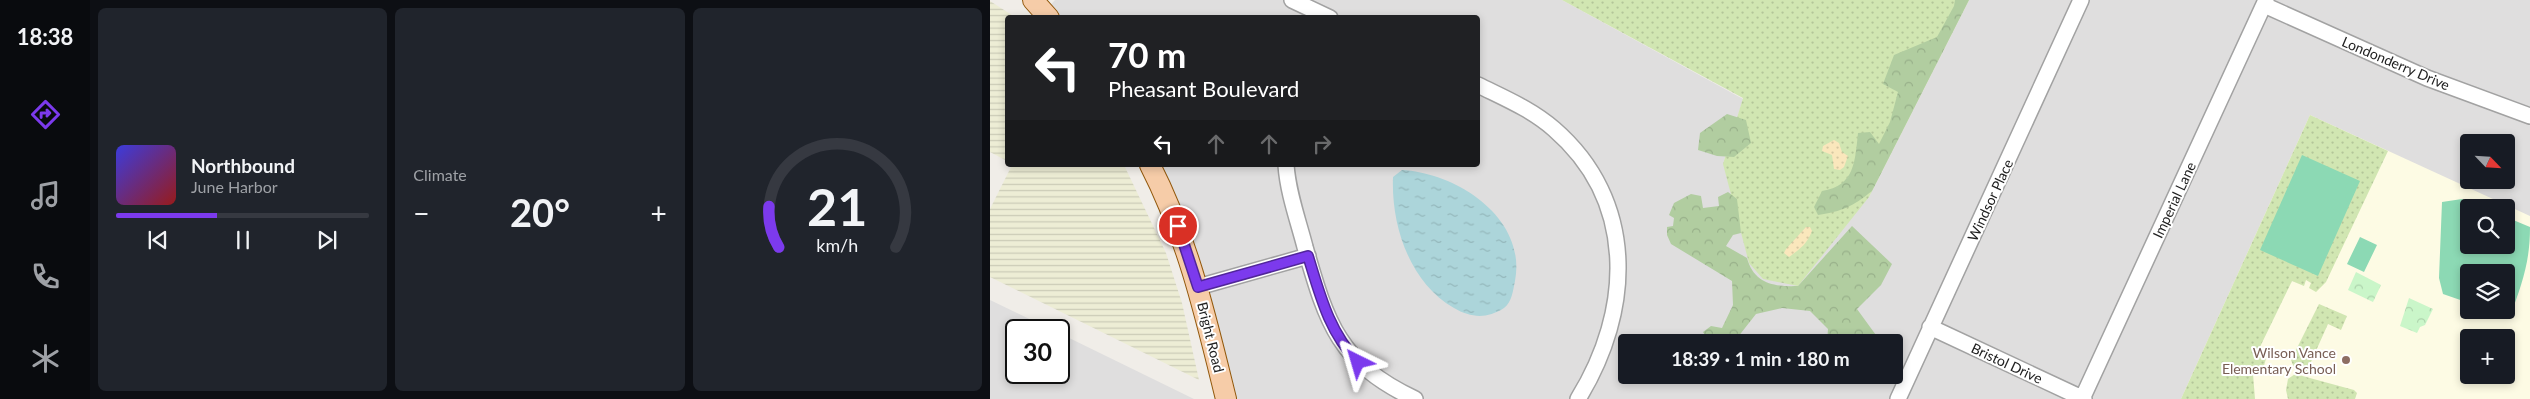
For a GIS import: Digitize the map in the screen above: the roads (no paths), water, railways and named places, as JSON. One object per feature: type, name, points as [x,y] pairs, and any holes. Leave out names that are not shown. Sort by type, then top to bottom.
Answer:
[{"type":"main road","points":[[1033,0],[1047,15]]},
{"type":"main road","name":"Bright Road","points":[[1151,167],[1178,226],[1198,287],[1226,399]]},
{"type":"street","points":[[1292,0],[1326,15]]},
{"type":"street","name":"Windsor Place","points":[[1898,399],[2081,0]]},
{"type":"street","name":"Londonderry Drive","points":[[2265,2],[2427,78],[2530,116]]},
{"type":"street","name":"Imperial Lane","points":[[2083,399],[2265,2]]},
{"type":"street","points":[[1480,87],[1527,110],[1564,139],[1594,177],[1610,213],[1618,252],[1617,299],[1604,345],[1578,399]]},
{"type":"street","points":[[1286,167],[1292,200],[1308,256],[1327,316],[1342,344],[1370,373],[1415,399]]},
{"type":"street","points":[[1198,287],[1308,256]]},
{"type":"street","name":"Bristol Drive","points":[[1930,327],[2083,399]]},
{"type":"water","points":[[1402,170],[1423,173],[1445,180],[1465,190],[1484,203],[1499,219],[1510,238],[1516,258],[1513,292],[1509,303],[1504,308],[1498,312],[1479,316],[1467,314],[1454,308],[1426,284],[1406,252],[1396,215],[1393,177]]},
{"type":"place","name":"Wilson Vance Elementary School","points":[[2346,360]]}]
